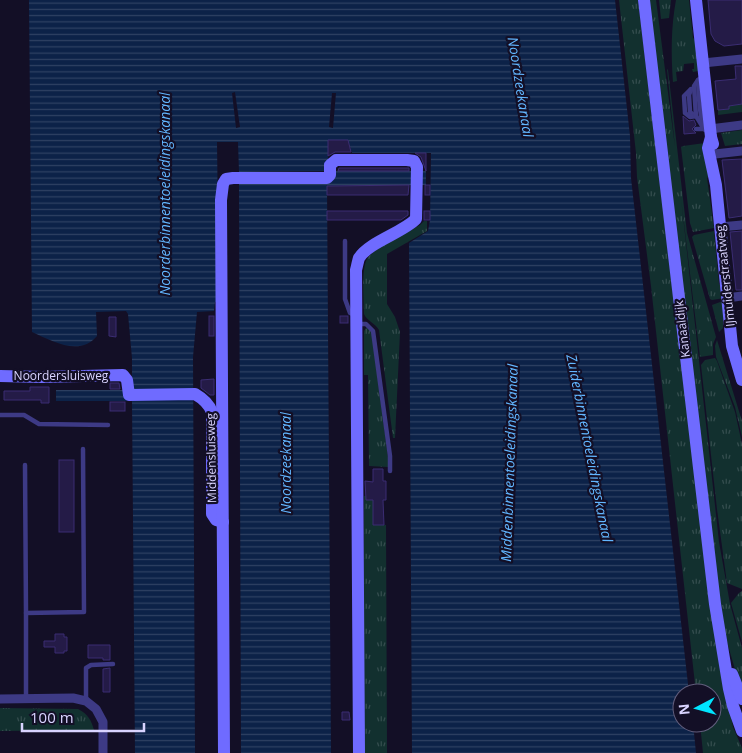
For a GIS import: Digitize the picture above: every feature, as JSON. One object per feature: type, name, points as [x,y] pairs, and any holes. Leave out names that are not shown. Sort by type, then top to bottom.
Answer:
[{"type":"street","name":"Kanaaldijk","points":[[644,0],[706,538],[715,604],[733,706],[742,731]]},
{"type":"street","name":"IJmuiderstraatweg","points":[[696,0],[708,148],[714,171]]},
{"type":"street","points":[[702,72],[742,59]]},
{"type":"street","points":[[708,131],[742,126]]},
{"type":"street","name":"IJmuiderstraatweg","points":[[708,131],[715,154],[714,171],[732,346],[741,372]]},
{"type":"street","points":[[715,154],[742,151]]},
{"type":"street","points":[[224,753],[221,200],[223,184],[226,179],[237,178],[327,178],[330,175],[330,165],[333,162],[342,160],[407,160],[414,161],[417,167],[416,218],[408,226],[365,251],[359,259],[356,270],[359,753]]},
{"type":"street","points":[[720,227],[742,225]]},
{"type":"street","points":[[727,298],[742,296]]},
{"type":"street","name":"Noordersluisweg","points":[[0,376],[123,375],[127,380],[129,395],[195,394]]},
{"type":"street","name":"Middensluisweg","points":[[195,394],[210,407],[212,412],[212,514],[216,520],[223,522]]},
{"type":"street","name":"Kanaaldijk","points":[[725,658],[742,699]]},
{"type":"street","points":[[0,699],[73,698],[86,702],[96,709],[103,722],[103,753]]},
{"type":"lane","points":[[696,116],[690,117],[686,115],[684,96],[692,88],[702,72]]},
{"type":"lane","points":[[692,88],[696,116],[708,131]]},
{"type":"lane","points":[[696,130],[708,131]]},
{"type":"lane","points":[[345,241],[345,298],[350,313],[373,330],[390,456],[390,471]]},
{"type":"lane","points":[[0,416],[24,415],[39,424],[108,425]]},
{"type":"lane","points":[[26,613],[84,612],[83,449]]},
{"type":"lane","points":[[25,465],[26,698]]},
{"type":"lane","points":[[86,702],[86,668],[91,664],[113,664]]},
{"type":"green space","points":[[619,0],[638,0],[711,613],[733,727],[742,748],[742,753],[703,753],[701,733],[722,733],[722,683],[695,683],[651,286],[637,177]]},
{"type":"green space","points":[[648,0],[656,0],[675,147],[668,70],[687,233],[716,337],[713,344],[713,355],[700,357],[681,198],[719,542],[730,604],[742,648],[742,693],[727,642],[720,605]]},
{"type":"green space","points":[[659,0],[671,0],[669,18],[661,19]]},
{"type":"green space","points":[[676,0],[689,0],[693,38],[697,41],[698,71],[693,72],[694,63],[684,64],[683,71],[676,72],[677,81],[673,82],[672,41]]},
{"type":"green space","points":[[742,104],[742,112],[718,115],[718,110],[729,109],[729,106]]},
{"type":"green space","points":[[742,130],[742,144],[725,146],[721,133]]},
{"type":"green space","points":[[705,143],[710,175],[707,178],[714,228],[693,232],[690,223],[681,147]]},
{"type":"green space","points":[[424,221],[427,221],[427,231],[387,254],[387,304],[395,317],[400,332],[395,438],[393,438],[379,330],[364,314],[364,270],[367,259],[371,255]]},
{"type":"green space","points":[[714,231],[719,284],[724,298],[712,300],[710,299],[692,237]]},
{"type":"green space","points":[[723,301],[723,328],[719,332],[712,305]]},
{"type":"green space","points":[[366,328],[370,329],[372,335],[388,467],[369,466],[368,375],[364,375],[364,331]]},
{"type":"green space","points":[[717,340],[742,421],[742,437],[735,407],[716,357],[715,346]]},
{"type":"green space","points":[[715,358],[735,412],[742,444],[742,589],[727,583],[717,509],[701,365],[705,360]]},
{"type":"green space","points":[[364,496],[367,496],[368,500],[373,500],[373,524],[386,525],[387,753],[363,753]]},
{"type":"green space","points":[[742,591],[742,642],[731,603]]},
{"type":"green space","points":[[0,708],[78,709],[89,718],[94,730],[0,731]]},
{"type":"water","points":[[29,0],[615,0],[630,136],[631,178],[688,683],[672,683],[672,733],[694,733],[696,753],[412,753],[409,243],[428,231],[430,220],[431,153],[352,153],[348,140],[328,140],[328,171],[426,171],[426,185],[327,186],[331,753],[241,753],[239,184],[327,183],[327,171],[239,172],[238,142],[217,142],[219,302],[215,302],[214,311],[197,312],[193,357],[195,753],[135,753],[132,401],[56,401],[56,390],[132,390],[132,358],[128,314],[126,311],[96,312],[97,336],[82,346],[66,345],[32,332]],"holes":[[[235,92],[240,127],[236,128],[232,93]],[[332,93],[336,93],[333,128],[329,127]]]},
{"type":"building","points":[[708,0],[742,0],[742,44],[724,46],[715,41],[711,34]]},
{"type":"building","points":[[735,66],[742,66],[742,104],[729,106],[729,109],[718,110],[715,81],[736,79]]},
{"type":"building","points":[[683,116],[689,121],[694,120],[696,125],[692,129],[696,133],[684,134]]},
{"type":"building","points":[[328,140],[348,140],[351,152],[335,152],[328,156]]},
{"type":"building","points":[[415,153],[426,153],[426,171],[421,157]]},
{"type":"building","points":[[742,159],[742,216],[729,218],[722,160]]},
{"type":"building","points":[[339,168],[409,168],[409,171],[338,171]]},
{"type":"building","points":[[409,185],[408,195],[327,195],[327,186]]},
{"type":"building","points":[[425,185],[430,185],[430,195],[425,195]]},
{"type":"building","points":[[327,211],[408,211],[408,215],[401,220],[327,220]]},
{"type":"building","points":[[424,211],[430,211],[430,220],[424,220]]},
{"type":"building","points":[[742,231],[742,290],[736,290],[730,232]]},
{"type":"building","points":[[209,316],[214,316],[214,336],[209,336]]},
{"type":"building","points":[[340,316],[348,316],[348,323],[340,323]]},
{"type":"building","points":[[109,317],[116,317],[116,337],[109,336]]},
{"type":"building","points":[[214,379],[214,395],[210,395],[201,388],[201,380]]},
{"type":"building","points":[[110,383],[119,383],[120,389],[110,389]]},
{"type":"building","points":[[30,387],[49,387],[49,403],[41,403],[41,400],[4,400],[4,391],[30,391]]},
{"type":"building","points":[[110,402],[125,402],[125,411],[110,411]]},
{"type":"building","points":[[59,460],[74,460],[74,532],[59,532]]},
{"type":"building","points":[[373,469],[383,469],[383,481],[386,481],[386,500],[383,500],[384,525],[373,525],[373,500],[366,500],[365,481],[373,482]]},
{"type":"building","points":[[55,634],[64,634],[64,637],[67,637],[67,651],[64,651],[64,653],[55,653],[55,647],[44,647],[44,641],[55,641]]},
{"type":"building","points":[[88,645],[110,645],[110,660],[88,658]]},
{"type":"building","points":[[110,668],[110,692],[103,692],[103,669]]},
{"type":"building","points":[[342,712],[349,712],[350,720],[342,720]]},
{"type":"water label","name":"Noordzeekanaal","points":[[521,87]]},
{"type":"water label","name":"Noorderbinnentoeleidingskanaal","points":[[164,194]]},
{"type":"water label","name":"Zuiderbinnentoeleidingskanaal","points":[[590,448]]},
{"type":"water label","name":"Noordzeekanaal","points":[[285,463]]},
{"type":"water label","name":"Middenbinnentoeleidingskanaal","points":[[509,463]]}]
